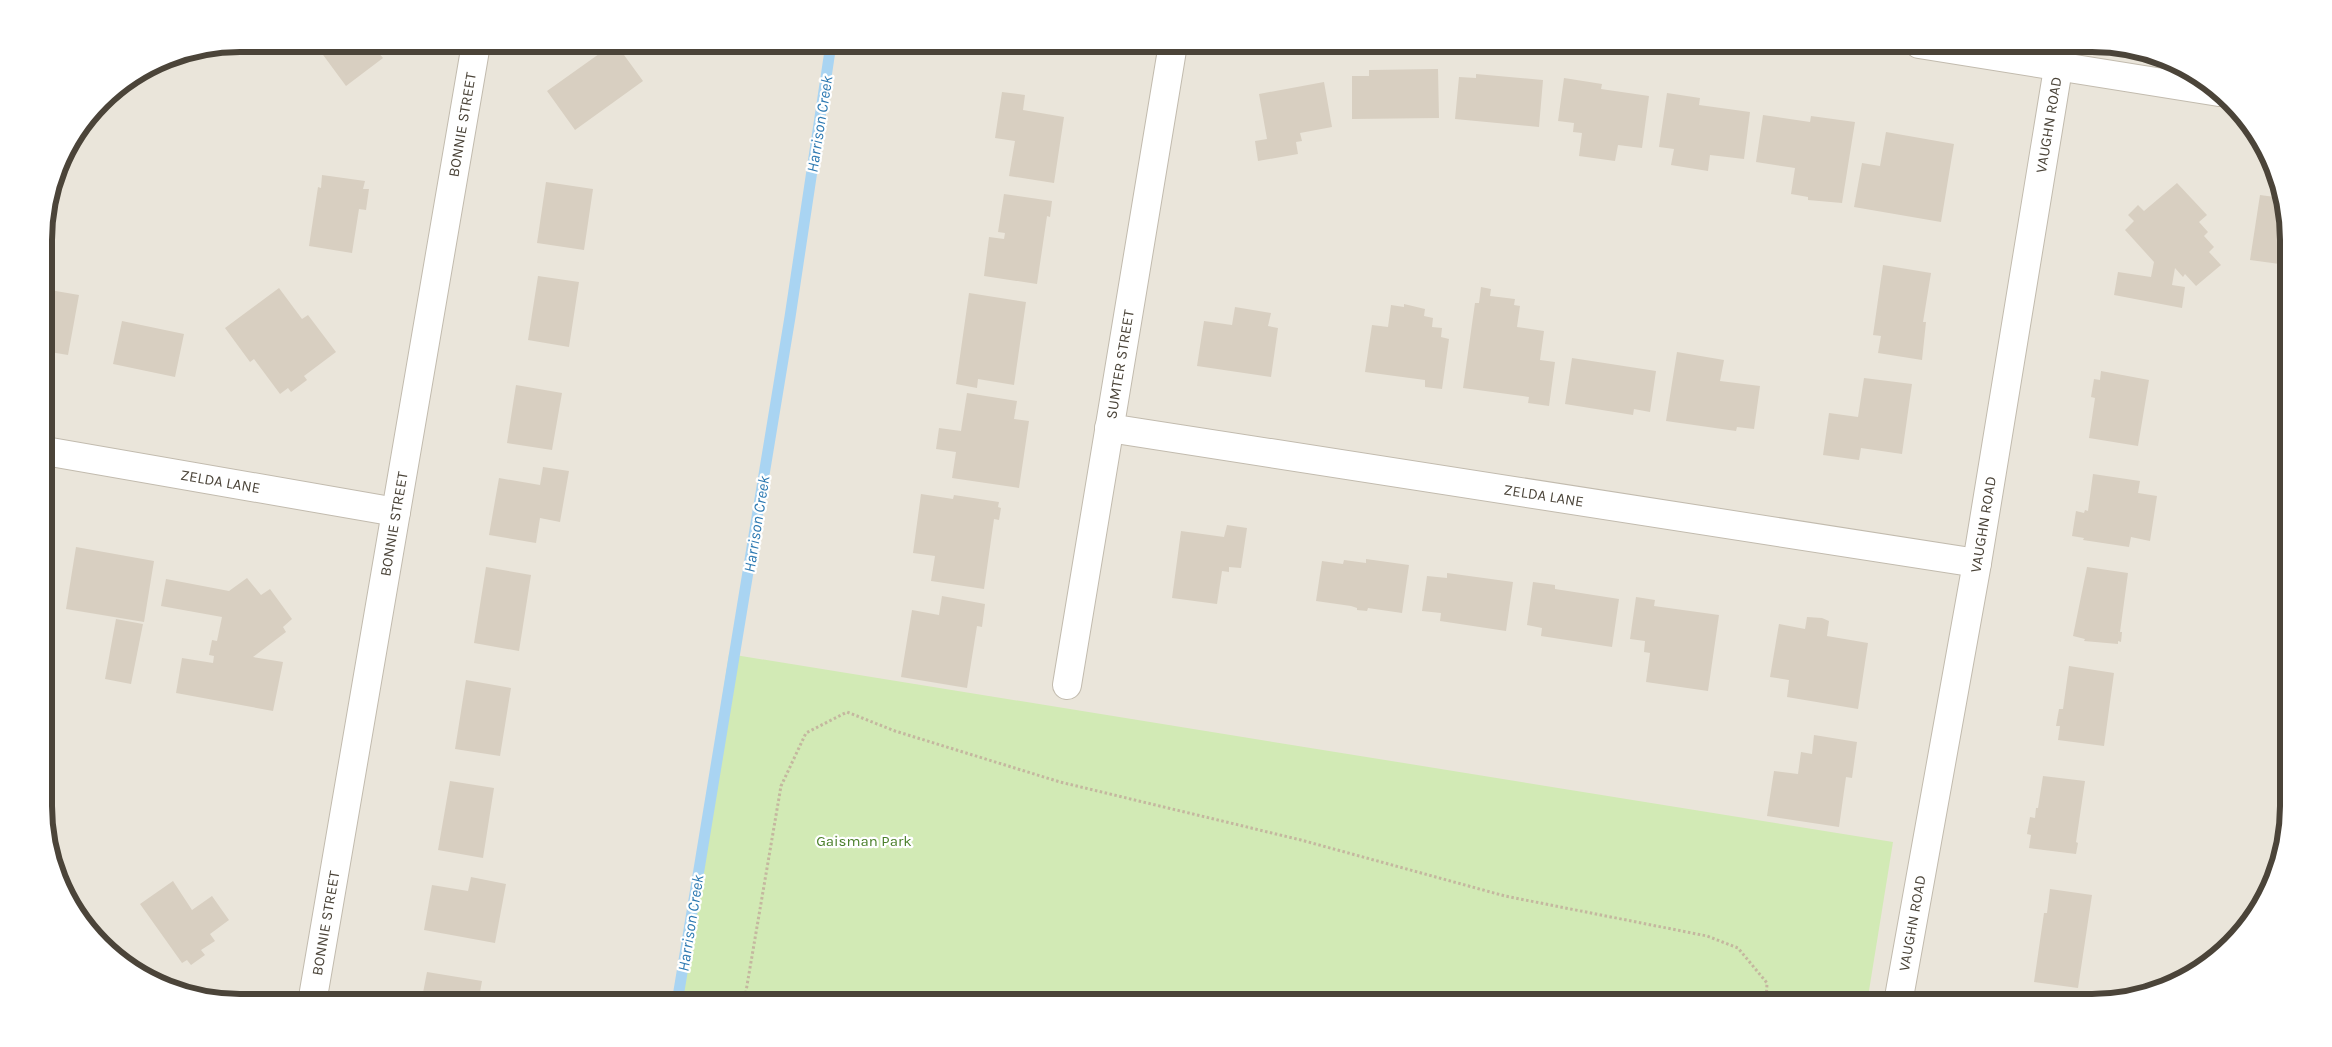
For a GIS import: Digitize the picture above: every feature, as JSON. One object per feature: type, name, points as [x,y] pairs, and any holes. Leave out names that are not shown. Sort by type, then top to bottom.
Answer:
[{"type":"street","name":"BONNIE STREET","points":[[314,994],[475,52]]},
{"type":"street","name":"SUMTER STREET","points":[[1067,686],[1172,52]]},
{"type":"street","points":[[2022,52],[2060,55],[2202,88]]},
{"type":"street","name":"VAUGHN ROAD","points":[[1900,994],[1977,563],[2060,55]]},
{"type":"street","name":"ZELDA LANE","points":[[1109,428],[1977,563]]},
{"type":"street","name":"ZELDA LANE","points":[[53,452],[396,512]]},
{"type":"path","points":[[746,994],[781,786],[806,733],[847,712],[895,732],[1060,782],[1301,840],[1505,896],[1707,936],[1738,948],[1767,982],[1766,994]]},
{"type":"shaded area","points":[[2091,52],[2116,54],[2152,62],[2174,72],[2206,91],[2241,126],[2260,158],[2270,180],[2278,216],[2280,241],[2280,806],[2278,831],[2270,867],[2260,889],[2241,921],[2206,956],[2174,975],[2152,985],[2128,991],[2103,994],[229,994],[204,991],[180,985],[158,975],[126,956],[91,921],[72,889],[62,867],[56,843],[53,818],[53,229],[56,204],[62,180],[72,158],[91,126],[117,99],[136,84],[180,62],[204,56],[229,53]]},
{"type":"green space","name":"Gaisman Park","points":[[729,654],[1893,842],[1868,994],[676,994]]},
{"type":"building","points":[[321,52],[378,52],[383,58],[346,86]]},
{"type":"building","points":[[602,52],[622,52],[643,81],[575,130],[547,91]]},
{"type":"building","points":[[1438,69],[1439,118],[1352,119],[1352,76],[1369,76],[1369,70]]},
{"type":"building","points":[[1476,74],[1543,80],[1539,127],[1455,119],[1459,77],[1476,78]]},
{"type":"building","points":[[1564,78],[1602,84],[1601,89],[1649,96],[1642,148],[1618,145],[1615,161],[1579,156],[1582,133],[1573,132],[1574,123],[1558,121]]},
{"type":"building","points":[[1324,82],[1332,127],[1300,133],[1302,141],[1296,142],[1298,154],[1258,161],[1255,141],[1267,139],[1259,94]]},
{"type":"building","points":[[1002,92],[1025,95],[1023,110],[1064,117],[1054,183],[1009,176],[1015,141],[995,138]]},
{"type":"building","points":[[1667,93],[1700,98],[1699,105],[1750,112],[1744,159],[1710,155],[1708,171],[1671,165],[1674,149],[1659,147]]},
{"type":"building","points":[[1763,115],[1810,122],[1811,116],[1855,122],[1842,203],[1808,200],[1808,197],[1791,194],[1795,168],[1756,162]]},
{"type":"building","points":[[1886,132],[1954,144],[1941,222],[1854,207],[1862,163],[1880,166]]},
{"type":"building","points":[[322,175],[365,181],[363,189],[369,189],[366,210],[359,209],[352,253],[309,246],[318,187],[321,188]]},
{"type":"building","points":[[546,182],[593,189],[584,250],[537,243]]},
{"type":"building","points":[[2177,183],[2207,215],[2199,222],[2208,232],[2204,236],[2214,247],[2209,252],[2221,265],[2196,286],[2185,274],[2183,277],[2175,268],[2172,285],[2185,287],[2182,308],[2114,295],[2118,272],[2151,277],[2154,262],[2125,230],[2134,221],[2128,215],[2138,205],[2144,211]]},
{"type":"building","points":[[1004,194],[1052,201],[1050,217],[1047,216],[1037,284],[984,276],[989,237],[1004,239],[1005,233],[998,232]]},
{"type":"building","points":[[2260,195],[2274,197],[2278,216],[2280,264],[2250,260]]},
{"type":"building","points":[[1883,265],[1931,273],[1923,322],[1926,322],[1922,360],[1878,353],[1881,336],[1873,335]]},
{"type":"building","points":[[538,276],[579,282],[569,347],[528,340]]},
{"type":"building","points":[[1481,287],[1491,289],[1490,296],[1515,299],[1514,305],[1520,306],[1517,327],[1544,331],[1540,360],[1555,362],[1549,406],[1528,403],[1529,397],[1463,388],[1475,303],[1479,303]]},
{"type":"building","points":[[279,288],[302,319],[308,315],[336,352],[304,376],[307,380],[291,392],[288,388],[280,394],[254,359],[250,362],[225,328]]},
{"type":"building","points":[[53,291],[79,295],[68,355],[53,352]]},
{"type":"building","points":[[969,293],[1026,302],[1014,385],[978,379],[977,388],[956,384]]},
{"type":"building","points":[[1404,304],[1425,309],[1424,316],[1433,318],[1432,327],[1442,328],[1441,337],[1449,339],[1442,389],[1425,387],[1425,380],[1365,372],[1372,325],[1388,327],[1391,305],[1404,307]]},
{"type":"building","points":[[1235,307],[1271,313],[1268,326],[1278,328],[1271,377],[1197,366],[1204,321],[1232,325]]},
{"type":"building","points":[[122,321],[184,334],[175,377],[113,364]]},
{"type":"building","points":[[1677,352],[1724,360],[1720,381],[1760,386],[1754,429],[1737,427],[1736,431],[1666,421]]},
{"type":"building","points":[[1572,358],[1656,371],[1650,412],[1634,409],[1633,415],[1565,404]]},
{"type":"building","points":[[2101,371],[2149,380],[2138,446],[2089,438],[2095,398],[2091,397],[2094,379],[2100,380]]},
{"type":"building","points":[[1864,378],[1912,384],[1902,454],[1861,448],[1859,460],[1823,455],[1829,413],[1858,417]]},
{"type":"building","points":[[516,385],[562,393],[552,450],[507,443]]},
{"type":"building","points":[[967,393],[1017,401],[1014,419],[1029,421],[1019,488],[952,478],[956,452],[936,449],[939,428],[961,431]]},
{"type":"building","points":[[543,467],[569,471],[560,522],[540,518],[536,543],[489,535],[499,478],[540,485]]},
{"type":"building","points":[[2093,474],[2140,481],[2138,493],[2157,496],[2150,541],[2131,537],[2129,547],[2083,540],[2084,538],[2072,536],[2076,511],[2084,513],[2085,510],[2088,511]]},
{"type":"building","points":[[921,494],[953,499],[954,495],[999,502],[998,507],[1001,508],[999,520],[994,519],[984,589],[931,581],[935,556],[913,553]]},
{"type":"building","points":[[1227,525],[1247,528],[1241,568],[1229,567],[1229,572],[1222,571],[1217,604],[1172,598],[1181,531],[1224,537]]},
{"type":"building","points":[[76,547],[154,561],[144,622],[66,609]]},
{"type":"building","points":[[1366,559],[1409,565],[1402,613],[1368,608],[1367,611],[1357,610],[1357,608],[1351,606],[1316,601],[1322,561],[1343,564],[1344,560],[1366,563]]},
{"type":"building","points":[[486,567],[531,575],[519,651],[474,643]]},
{"type":"building","points":[[2087,567],[2128,573],[2120,632],[2122,632],[2121,642],[2118,641],[2118,644],[2084,641],[2085,639],[2073,636]]},
{"type":"building","points":[[1447,573],[1513,582],[1506,631],[1440,621],[1441,613],[1422,611],[1427,576],[1447,578]]},
{"type":"building","points":[[247,578],[261,595],[270,589],[292,619],[283,627],[286,632],[253,657],[283,662],[273,711],[176,693],[182,658],[213,663],[214,656],[209,655],[212,640],[217,641],[222,617],[161,606],[166,579],[229,591]]},
{"type":"building","points":[[1533,582],[1555,585],[1555,589],[1619,599],[1612,647],[1541,636],[1542,628],[1527,625]]},
{"type":"building","points":[[942,596],[985,604],[982,627],[977,626],[967,688],[901,677],[912,610],[939,615]]},
{"type":"building","points":[[1636,597],[1655,600],[1654,606],[1719,615],[1708,691],[1646,682],[1650,653],[1644,652],[1645,641],[1630,639]]},
{"type":"building","points":[[1807,617],[1822,618],[1829,621],[1827,636],[1868,643],[1858,709],[1787,697],[1789,680],[1770,677],[1779,624],[1805,629]]},
{"type":"building","points":[[116,619],[143,624],[131,684],[105,679]]},
{"type":"building","points":[[2069,666],[2114,673],[2104,746],[2058,740],[2060,726],[2056,726],[2059,709],[2063,709]]},
{"type":"building","points":[[466,680],[511,688],[500,756],[455,749]]},
{"type":"building","points":[[1814,735],[1857,742],[1852,778],[1846,777],[1839,827],[1767,816],[1774,771],[1798,774],[1801,752],[1812,754]]},
{"type":"building","points":[[2043,776],[2085,781],[2076,854],[2029,848],[2031,835],[2027,834],[2030,817],[2035,818]]},
{"type":"building","points":[[450,781],[494,788],[483,858],[438,850]]},
{"type":"building","points":[[471,877],[506,884],[495,943],[424,930],[432,885],[468,891]]},
{"type":"building","points":[[173,881],[192,910],[212,896],[229,920],[210,934],[215,941],[201,950],[205,955],[191,965],[187,960],[182,963],[140,904]]},
{"type":"building","points":[[2050,889],[2092,895],[2078,988],[2034,982],[2044,913],[2047,913]]},
{"type":"building","points":[[427,972],[482,981],[480,994],[423,994]]},
{"type":"waterway","name":"Harrison Creek","points":[[678,994],[790,317],[830,52]]}]
